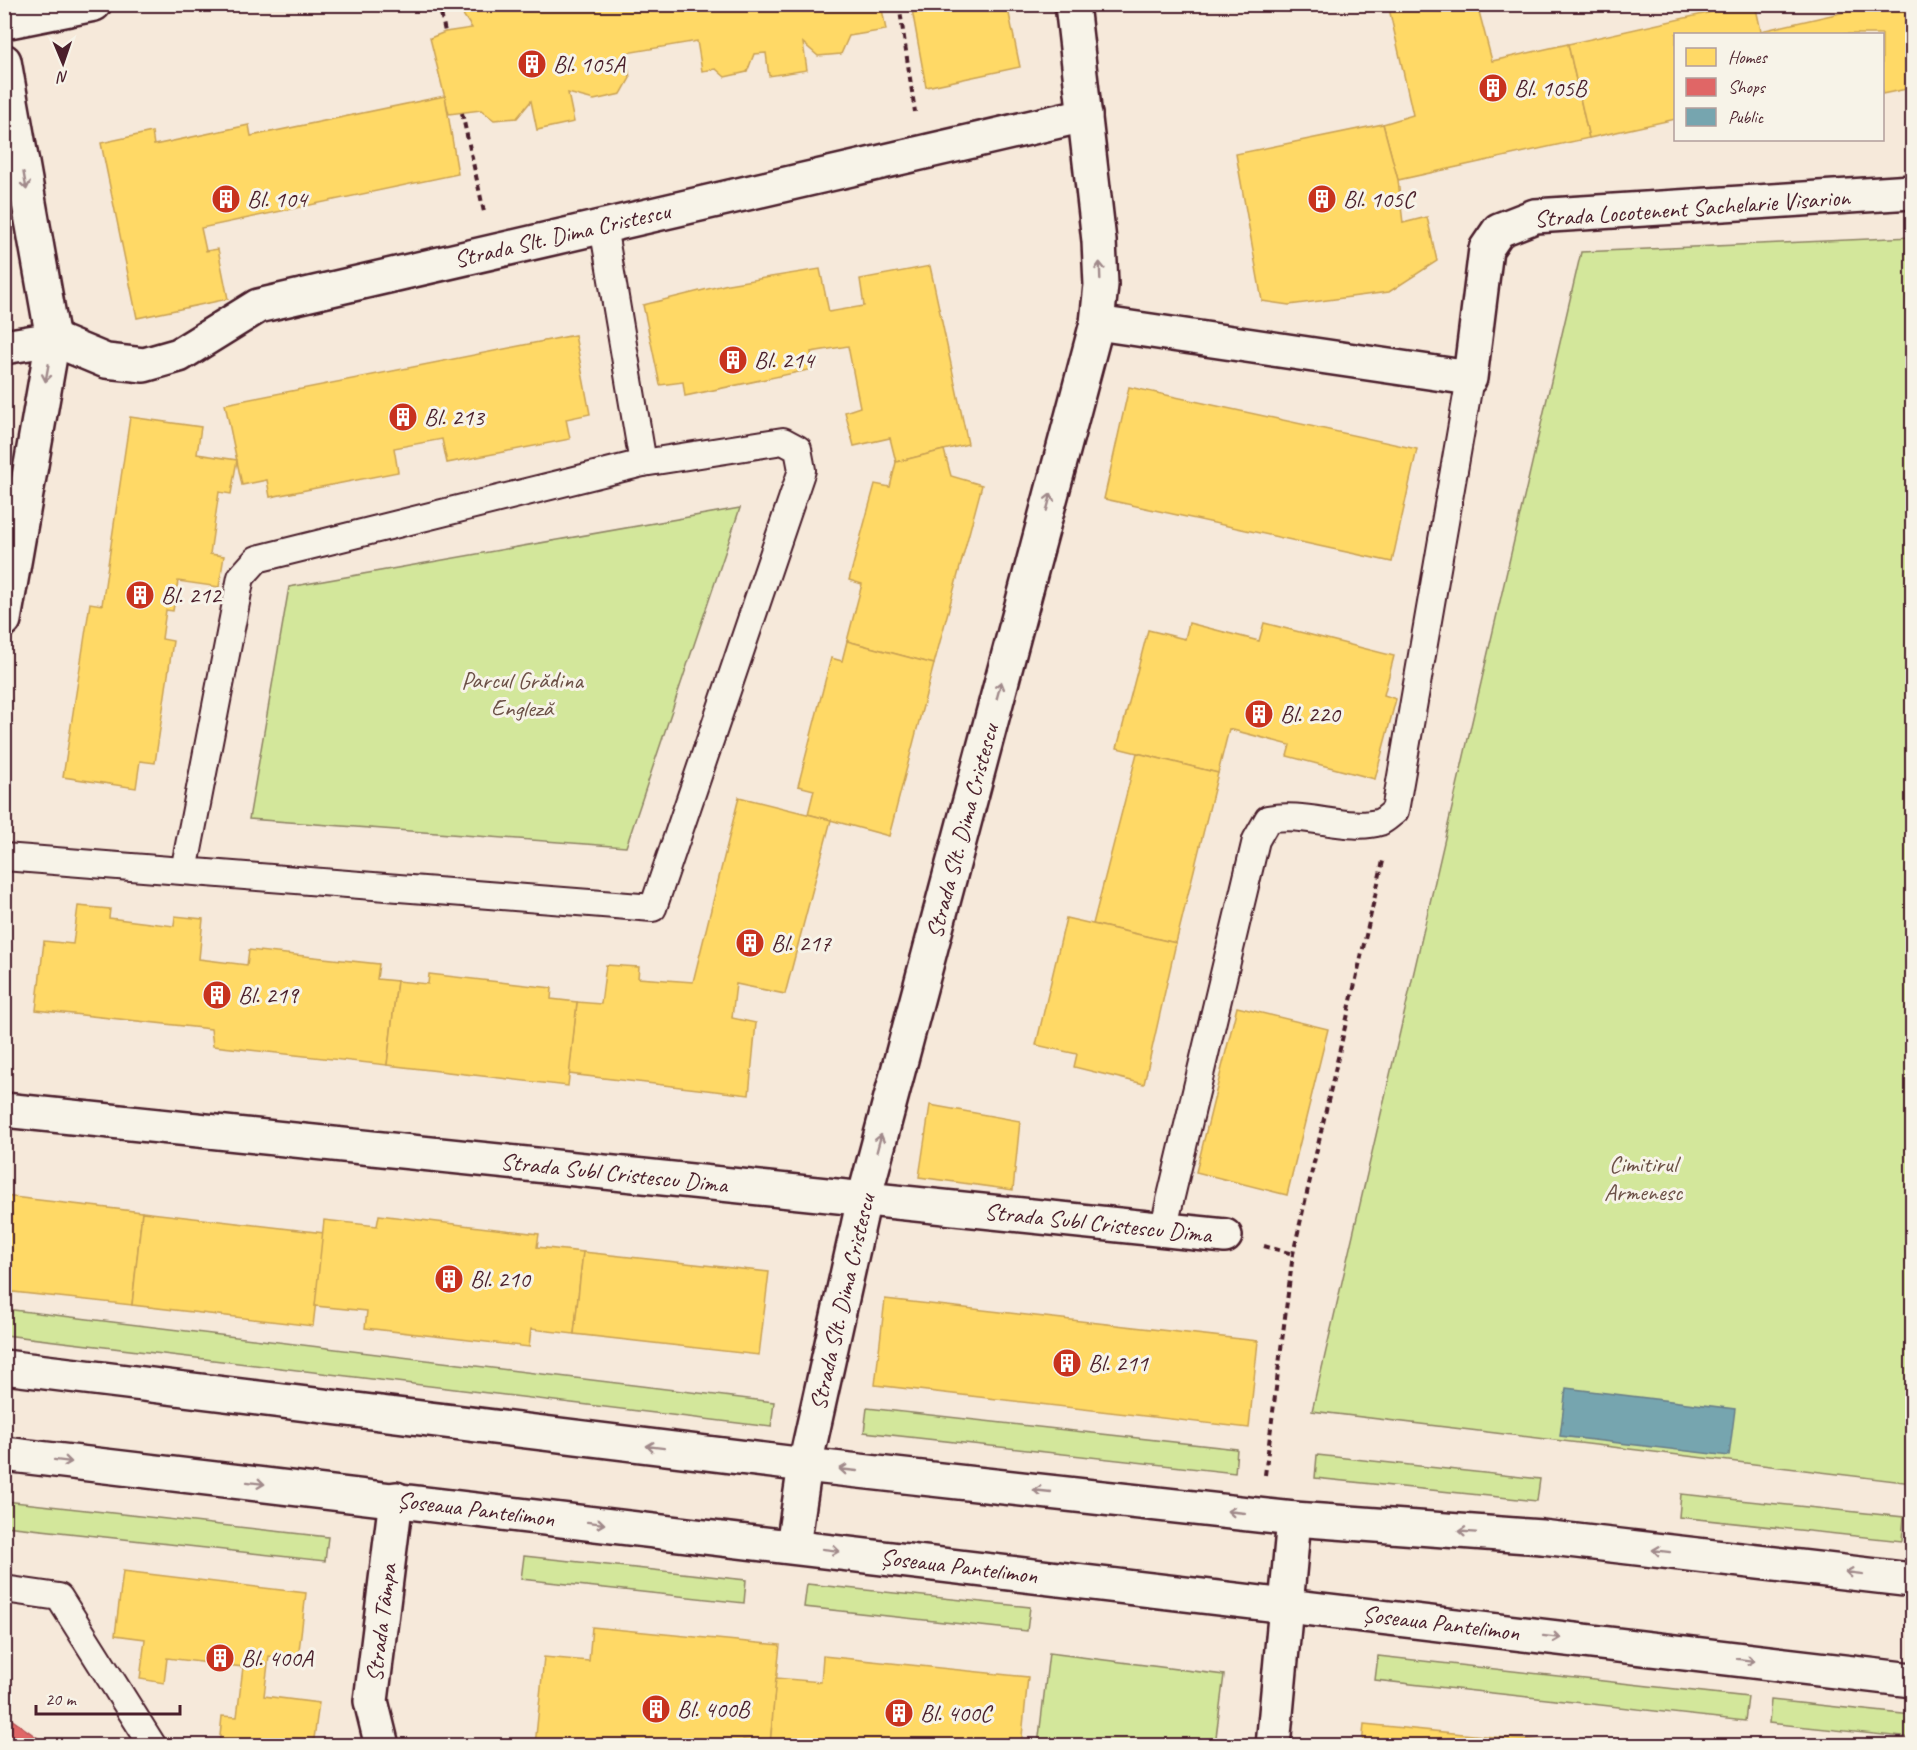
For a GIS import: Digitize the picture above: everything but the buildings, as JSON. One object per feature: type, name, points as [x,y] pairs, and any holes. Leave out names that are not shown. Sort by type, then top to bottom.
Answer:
[{"type":"street","points":[[4,22],[94,4]]},
{"type":"street","name":"Strada Slt. Dima Cristescu","points":[[793,1546],[805,1465],[864,1199],[1097,322],[1101,285],[1099,241],[1072,4]]},
{"type":"street","points":[[4,61],[53,339],[4,620]]},
{"type":"street","name":"Strada Slt. Dima Cristescu","points":[[53,339],[106,361],[144,365],[179,355],[258,306],[1085,115]]},
{"type":"street","name":"Strada Locotenent Sachelarie Visarion","points":[[1470,378],[1486,249],[1499,230],[1535,216],[1912,192]]},
{"type":"street","points":[[1097,322],[1470,378]]},
{"type":"street","points":[[4,347],[53,339]]},
{"type":"street","name":"Strada Subl Cristescu Dima","points":[[4,1110],[1224,1236]]},
{"type":"street","points":[[4,1367],[805,1465],[1294,1519],[1542,1537],[1912,1580]]},
{"type":"street","name":"Șoseaua Pantelimon","points":[[4,1454],[1912,1680]]},
{"type":"street","name":"Strada Tâmpa","points":[[382,1746],[371,1701],[396,1499]]},
{"type":"street","points":[[1273,1746],[1294,1519]]},
{"type":"lane","points":[[603,226],[643,463]]},
{"type":"lane","points":[[1163,1230],[1256,840],[1268,819],[1286,815],[1367,825],[1382,822],[1395,811],[1470,378]]},
{"type":"lane","points":[[4,857],[184,872],[653,908],[802,470],[798,449],[783,441],[643,463],[257,559],[241,577],[184,872]]},
{"type":"lane","points":[[4,1589],[59,1597],[153,1746]]},
{"type":"path","points":[[439,4],[445,32]]},
{"type":"path","points":[[899,4],[921,152]]},
{"type":"path","points":[[462,113],[493,251]]},
{"type":"path","points":[[1260,1515],[1293,1254],[1395,811]]},
{"type":"green space","name":"Cimitirul Armenesc","points":[[1912,237],[1912,1483],[1312,1411],[1581,252]]},
{"type":"green space","name":"Parcul Grădina Engleză","points":[[740,508],[626,847],[249,819],[289,587]]},
{"type":"green space","points":[[5,1309],[774,1402],[771,1427],[5,1335]]},
{"type":"green space","points":[[867,1408],[1237,1449],[1235,1473],[864,1432]]},
{"type":"green space","points":[[1317,1455],[1540,1479],[1537,1501],[1315,1478]]},
{"type":"green space","points":[[1681,1494],[1904,1517],[1902,1541],[1679,1517]]},
{"type":"green space","points":[[5,1501],[328,1537],[325,1561],[5,1526]]},
{"type":"green space","points":[[524,1556],[746,1580],[744,1603],[521,1579]]},
{"type":"green space","points":[[807,1584],[1030,1607],[1027,1631],[804,1607]]},
{"type":"green space","points":[[1049,1653],[1224,1675],[1215,1745],[1038,1745]]},
{"type":"green space","points":[[1378,1656],[1748,1697],[1745,1721],[1375,1680]]},
{"type":"green space","points":[[1771,1700],[1912,1715],[1912,1738],[1769,1723]]},
{"type":"place","name":"Bl. 105A","points":[[532,64]]},
{"type":"place","name":"Bl. 105B","points":[[1493,88]]},
{"type":"place","name":"Bl. 104","points":[[226,199]]},
{"type":"place","name":"Bl. 105C","points":[[1322,199]]},
{"type":"place","name":"Bl. 214","points":[[733,360]]},
{"type":"place","name":"Bl. 213","points":[[403,417]]},
{"type":"place","name":"Bl. 212","points":[[140,595]]},
{"type":"place","name":"Bl. 220","points":[[1259,714]]},
{"type":"place","name":"Bl. 217","points":[[750,943]]},
{"type":"place","name":"Bl. 219","points":[[217,995]]},
{"type":"place","name":"Bl. 210","points":[[449,1279]]},
{"type":"place","name":"Bl. 211","points":[[1067,1363]]},
{"type":"place","name":"Bl. 400A","points":[[220,1658]]},
{"type":"place","name":"Bl. 400B","points":[[656,1709]]},
{"type":"place","name":"Bl. 400C","points":[[899,1713]]}]
